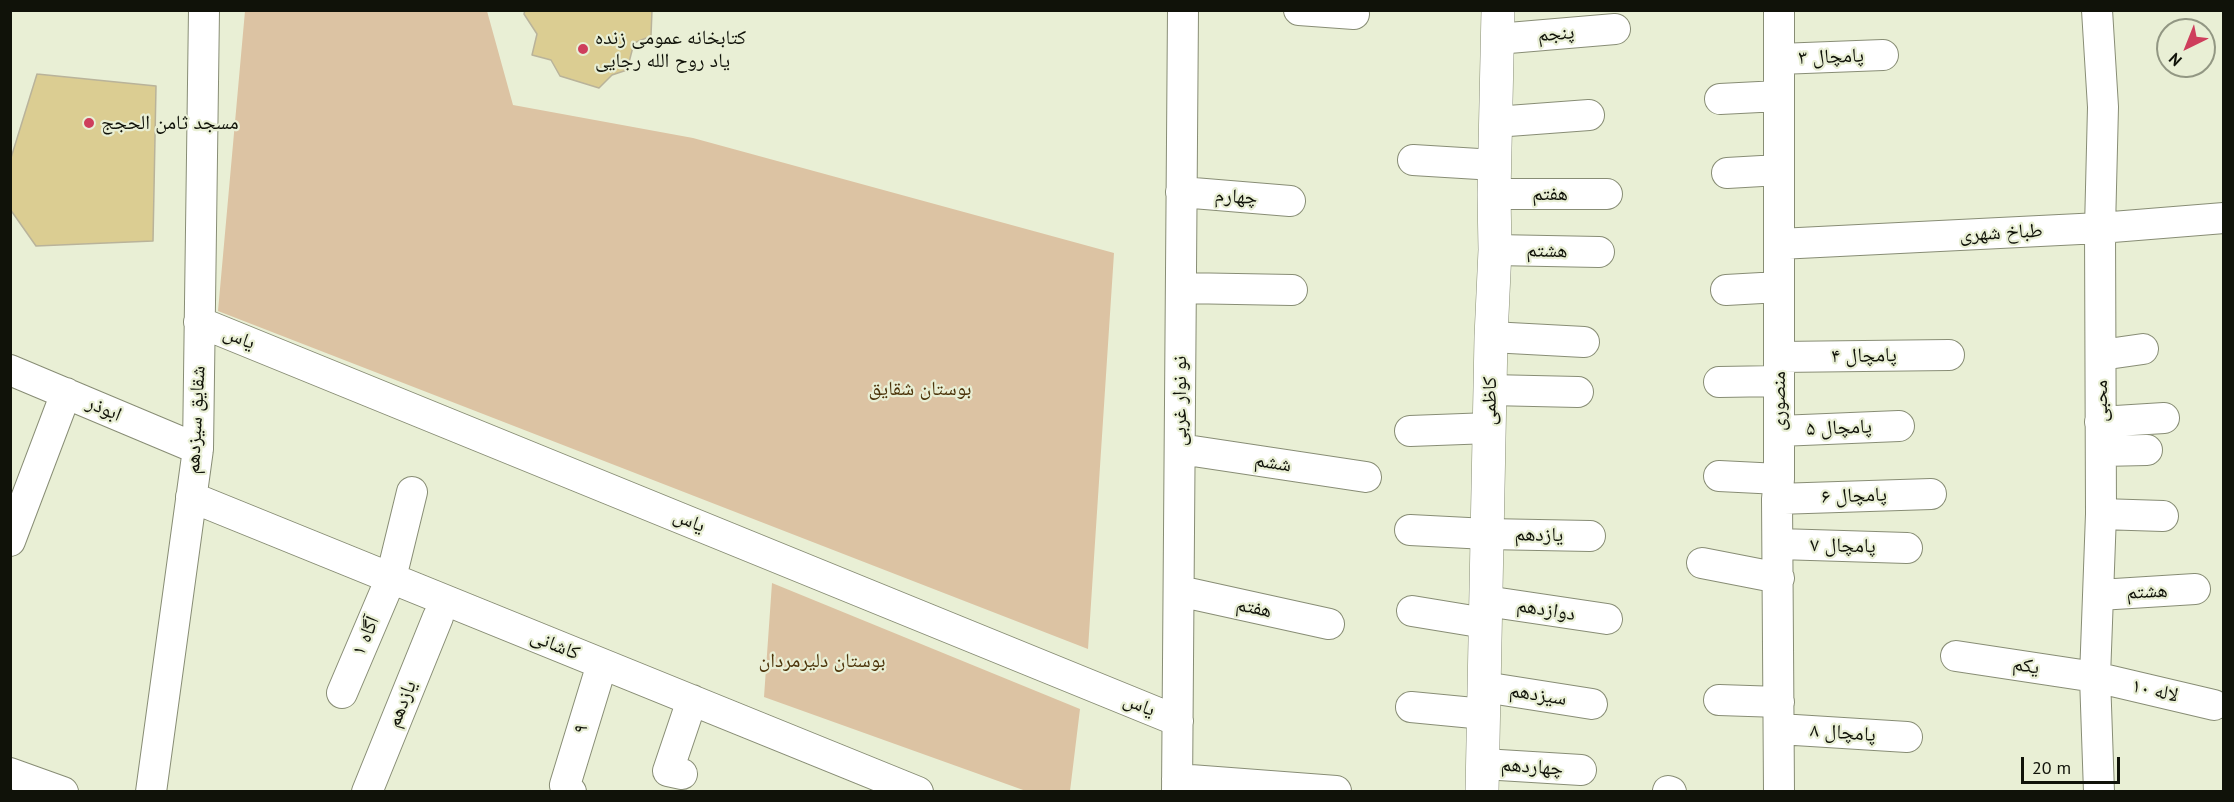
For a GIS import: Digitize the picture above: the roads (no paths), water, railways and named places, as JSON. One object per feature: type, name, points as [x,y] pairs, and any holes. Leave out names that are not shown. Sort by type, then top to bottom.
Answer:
[{"type":"street","name":"شقایق سیزدهم","points":[[151,792],[198,449],[204,10]]},
{"type":"street","name":"نو نوار غربی","points":[[1177,785],[1183,10]]},
{"type":"street","points":[[1299,10],[1354,14]]},
{"type":"street","name":"منصوری","points":[[1779,10],[1779,792]]},
{"type":"street","name":"محبی","points":[[2097,10],[2103,107],[2100,228],[2101,513],[2095,677],[2099,792]]},
{"type":"street","name":"پنجم","points":[[1498,25],[1615,29]]},
{"type":"street","name":"کاظمی","points":[[1482,778],[1498,25]]},
{"type":"street","name":"۳ پامچال","points":[[1779,59],[1882,55]]},
{"type":"street","points":[[1720,99],[1779,96]]},
{"type":"street","points":[[1495,122],[1589,116]]},
{"type":"street","name":"هفتم","points":[[1413,160],[1494,180],[1607,194]]},
{"type":"street","points":[[1727,173],[1779,170]]},
{"type":"street","name":"چهارم","points":[[1181,192],[1290,201]]},
{"type":"street","name":"طباخ شهری","points":[[1779,244],[2100,228],[2223,218]]},
{"type":"street","name":"هشتم","points":[[1495,250],[1599,252]]},
{"type":"street","points":[[1726,290],[1779,287]]},
{"type":"street","points":[[1181,288],[1292,290]]},
{"type":"street","name":"یاس","points":[[199,322],[1178,721]]},
{"type":"street","points":[[1491,337],[1584,342]]},
{"type":"street","points":[[2101,355],[2143,349]]},
{"type":"street","name":"پامچال ۴","points":[[1719,382],[1779,369],[1949,355]]},
{"type":"street","name":"ابوذر","points":[[10,370],[198,449]]},
{"type":"street","points":[[1490,390],[1578,392]]},
{"type":"street","points":[[10,541],[66,393]]},
{"type":"street","points":[[2100,422],[2164,418]]},
{"type":"street","name":"۵ پامچال","points":[[1779,431],[1899,426]]},
{"type":"street","points":[[1410,431],[1490,428]]},
{"type":"street","name":"ششم","points":[[1180,449],[1366,477]]},
{"type":"street","points":[[2101,451],[2146,450]]},
{"type":"street","name":"۶ پامچال","points":[[1719,476],[1778,489],[1931,494]]},
{"type":"street","name":"آگاه ۱","points":[[342,693],[391,578],[412,492]]},
{"type":"street","name":"کاشانی","points":[[191,497],[918,792]]},
{"type":"street","points":[[2101,513],[2163,516]]},
{"type":"street","points":[[1410,530],[1487,534]]},
{"type":"street","name":"یازدهم","points":[[1487,534],[1590,536]]},
{"type":"street","name":"۷ پامچال","points":[[1779,544],[1907,548]]},
{"type":"street","points":[[1702,563],[1779,578]]},
{"type":"street","name":"هشتم","points":[[2099,595],[2195,589]]},
{"type":"street","name":"هفتم","points":[[1179,591],[1329,624]]},
{"type":"street","points":[[1412,611],[1486,612]]},
{"type":"street","name":"دوازدهم","points":[[1486,612],[1607,619]]},
{"type":"street","name":"یازدهم","points":[[367,792],[438,616]]},
{"type":"street","name":"یکم","points":[[1956,656],[2095,677]]},
{"type":"street","name":"۹","points":[[572,792],[565,785],[602,664]]},
{"type":"street","name":"لاله ۱۰","points":[[2095,677],[2214,705]]},
{"type":"street","points":[[682,774],[668,771],[692,700]]},
{"type":"street","name":"۸ پامچال","points":[[1719,700],[1779,715],[1907,737]]},
{"type":"street","points":[[1411,707],[1484,701]]},
{"type":"street","name":"سیزدهم","points":[[1484,701],[1592,704]]},
{"type":"street","name":"چهاردهم","points":[[1482,778],[1581,770]]},
{"type":"street","points":[[10,773],[63,792]]},
{"type":"street","points":[[1177,785],[1335,791]]},
{"type":"place","name":"کتابخانه عمومی زنده یاد روح الله رجایی","points":[[583,49]]},
{"type":"place","name":"مسجد ثامن الحجج","points":[[89,123]]},
{"type":"park label","name":"بوستان شقایق","points":[[920,389]]},
{"type":"park label","name":"بوستان دلیرمردان","points":[[822,661]]}]
